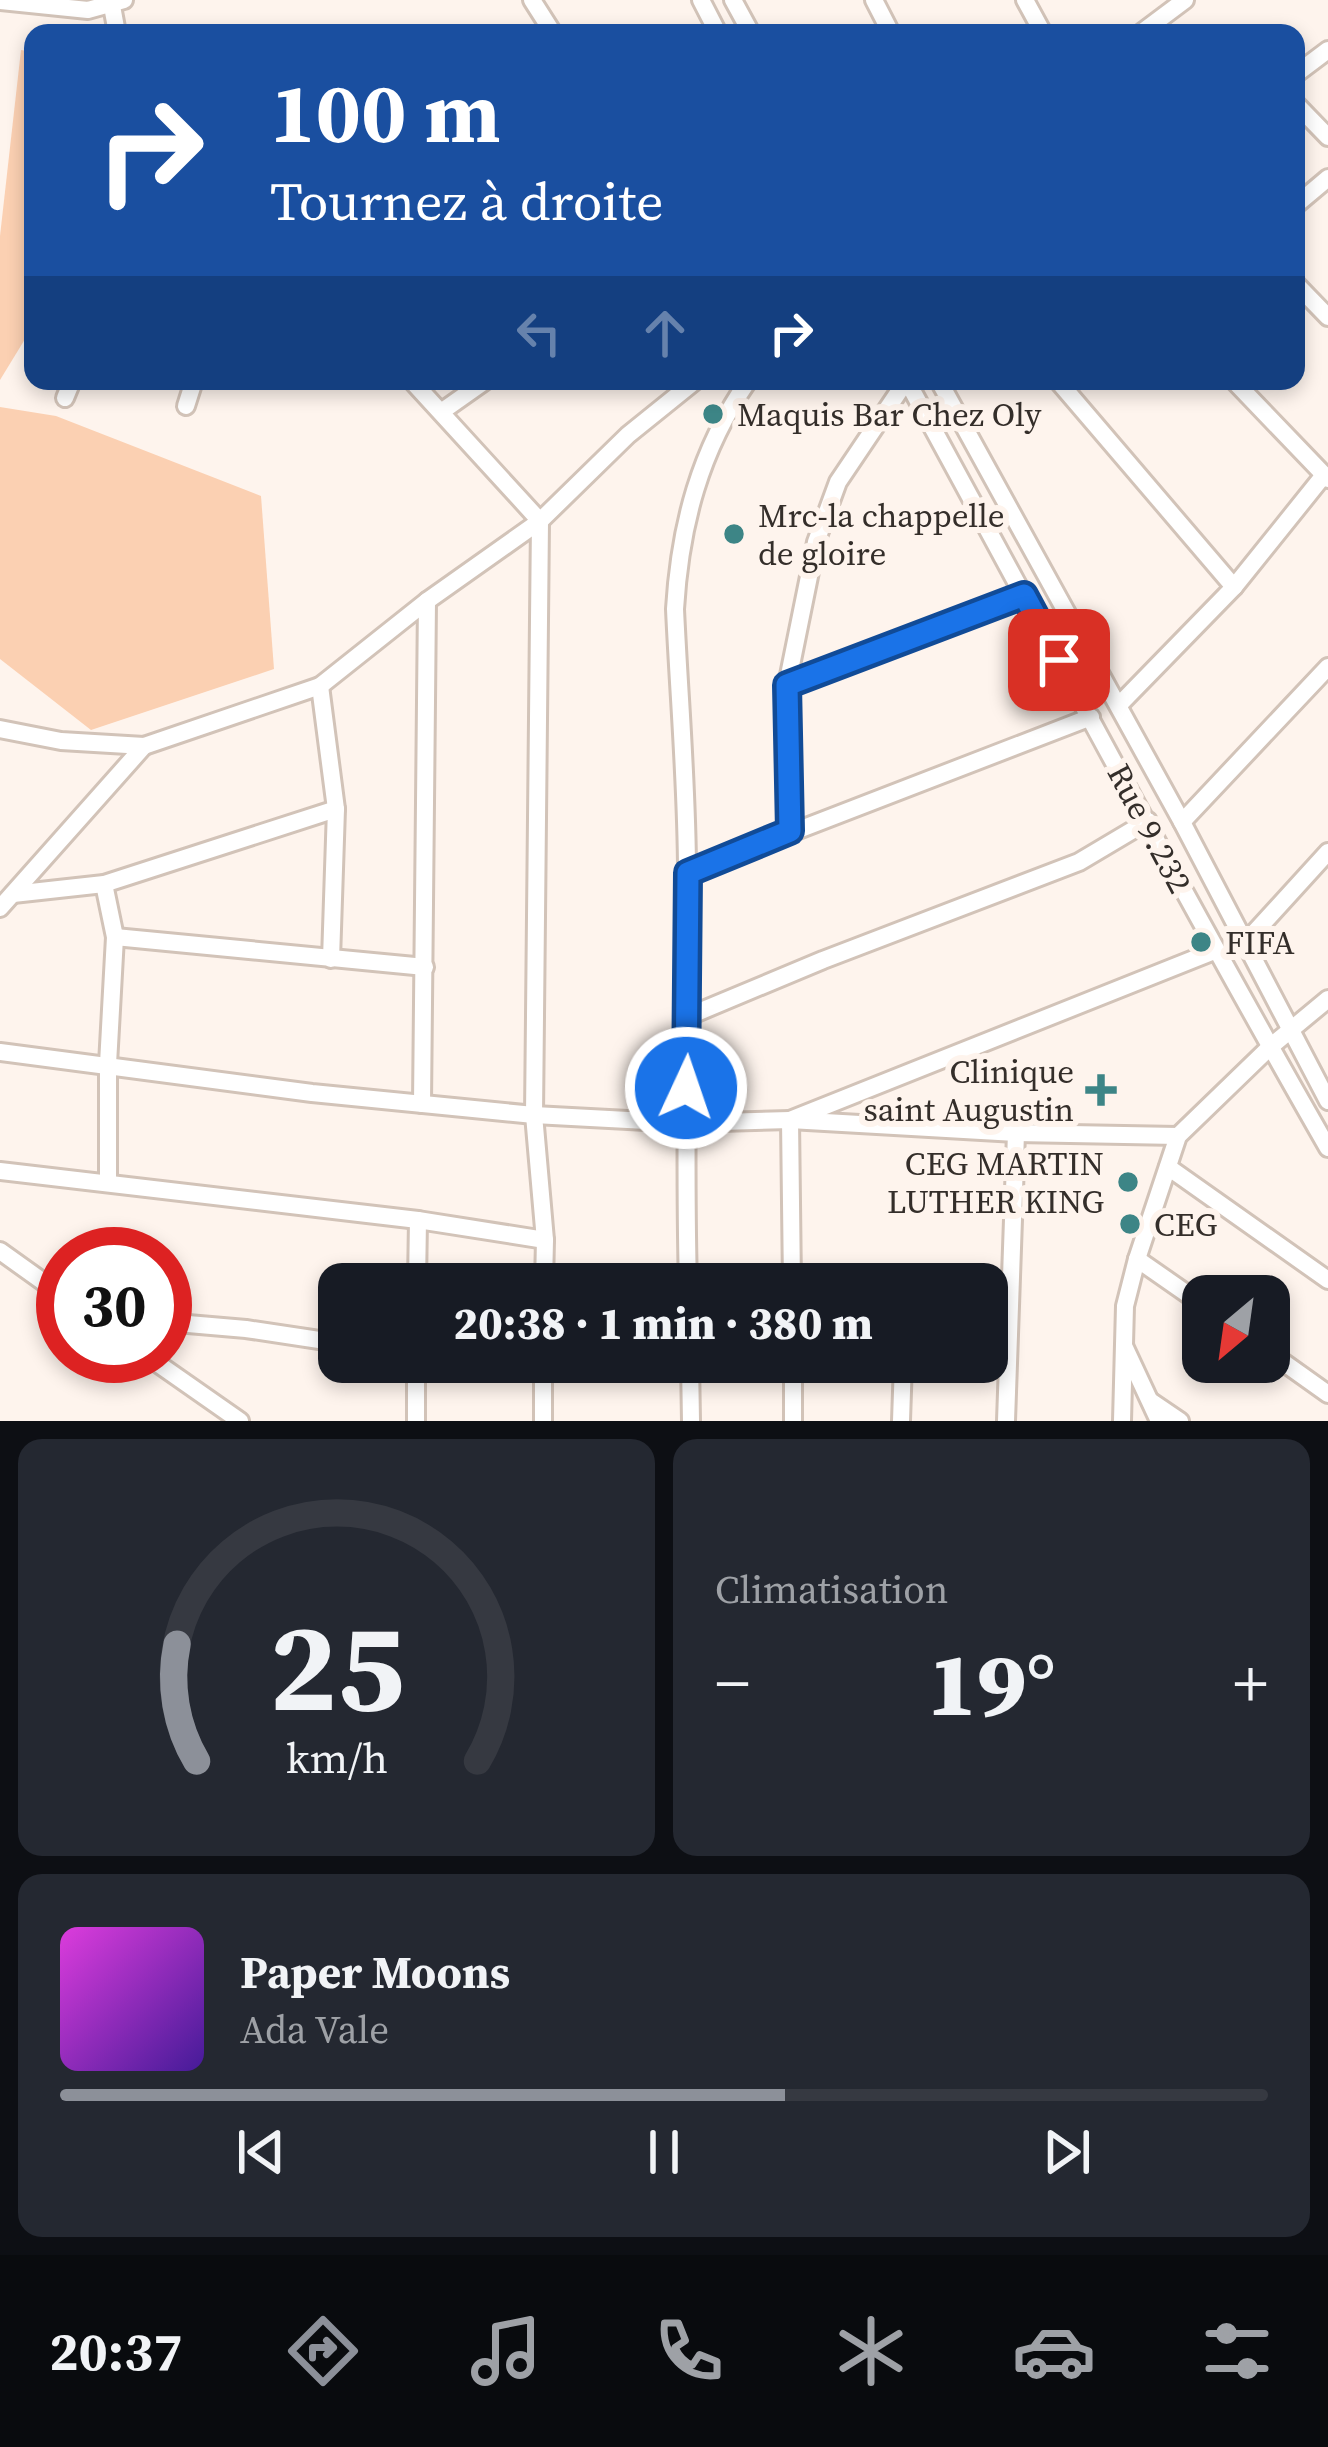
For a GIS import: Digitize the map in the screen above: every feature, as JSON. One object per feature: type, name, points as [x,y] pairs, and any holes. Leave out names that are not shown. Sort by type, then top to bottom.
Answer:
[{"type":"street","points":[[1153,24],[1185,0]]},
{"type":"street","points":[[0,1],[88,10],[118,3]]},
{"type":"street","points":[[1305,113],[1328,137]]},
{"type":"street","points":[[1305,198],[1328,178]]},
{"type":"street","points":[[1305,293],[1328,317]]},
{"type":"street","points":[[186,406],[191,390]]},
{"type":"street","points":[[421,390],[540,520],[534,1115],[544,1263]]},
{"type":"street","points":[[442,412],[473,390]]},
{"type":"street","points":[[0,729],[61,741],[145,746],[320,686],[540,520],[628,435],[684,390]]},
{"type":"street","points":[[687,1263],[684,1123],[688,873],[677,566],[708,449],[743,390]]},
{"type":"street","points":[[790,831],[787,685],[797,622],[825,512],[838,482],[901,390]]},
{"type":"street","name":"Rue 9.232","points":[[912,390],[1214,951],[1328,1148]]},
{"type":"street","name":"Rue 9.232","points":[[944,390],[1119,705],[1328,1101]]},
{"type":"street","points":[[1066,390],[1234,587]]},
{"type":"street","points":[[1119,705],[1234,587],[1326,477],[1243,390]]},
{"type":"street","points":[[787,685],[1024,595]]},
{"type":"street","points":[[422,1103],[427,601]]},
{"type":"street","points":[[1182,822],[1328,667]]},
{"type":"street","points":[[320,686],[336,809],[331,959]]},
{"type":"street","points":[[688,873],[1091,717]]},
{"type":"street","points":[[6,901],[145,746]]},
{"type":"street","points":[[6,901],[104,884],[336,809]]},
{"type":"street","points":[[689,1016],[1079,862],[1148,821]]},
{"type":"street","points":[[1246,943],[1328,852]]},
{"type":"street","points":[[104,884],[115,937],[108,1183]]},
{"type":"street","points":[[115,937],[425,967]]},
{"type":"street","points":[[790,1120],[1214,951]]},
{"type":"street","points":[[1122,1421],[1121,1342],[1137,1258],[1178,1136],[1328,998]]},
{"type":"street","points":[[0,1052],[312,1093],[534,1115],[1178,1136]]},
{"type":"street","points":[[790,1120],[792,1263]]},
{"type":"street","points":[[1006,1421],[1016,1133]]},
{"type":"street","points":[[1168,1167],[1328,1280]]},
{"type":"street","points":[[0,1171],[418,1220],[545,1240]]},
{"type":"street","points":[[417,1263],[418,1220]]},
{"type":"street","points":[[0,1250],[36,1277]]},
{"type":"street","points":[[1137,1258],[1182,1290]]},
{"type":"street","points":[[192,1324],[318,1340]]},
{"type":"street","points":[[1121,1342],[1159,1421]]},
{"type":"street","points":[[1290,1367],[1328,1394]]},
{"type":"street","points":[[186,1383],[240,1421]]},
{"type":"street","points":[[416,1383],[416,1421]]},
{"type":"street","points":[[543,1421],[544,1383]]},
{"type":"street","points":[[690,1383],[691,1421]]},
{"type":"street","points":[[793,1383],[793,1421]]},
{"type":"street","points":[[902,1421],[903,1383]]},
{"type":"street","points":[[1152,1401],[1180,1421]]},
{"type":"shaded area","points":[[21,50],[24,341],[0,380],[0,236]]},
{"type":"shaded area","points":[[0,407],[56,416],[261,496],[274,669],[91,730],[0,659]]},
{"type":"place","name":"Maquis Bar Chez Oly","points":[[713,414]]},
{"type":"place","name":"Mrc-la chappelle de gloire","points":[[734,534]]},
{"type":"place","name":"FIFA","points":[[1201,942]]},
{"type":"place","name":"Clinique saint Augustin","points":[[1101,1090]]},
{"type":"place","name":"CEG MARTIN LUTHER KING","points":[[1128,1182]]},
{"type":"place","name":"CEG","points":[[1130,1224]]},
{"type":"route","points":[[686,1088],[688,873],[790,831],[787,685],[1024,595],[1059,660]]}]
